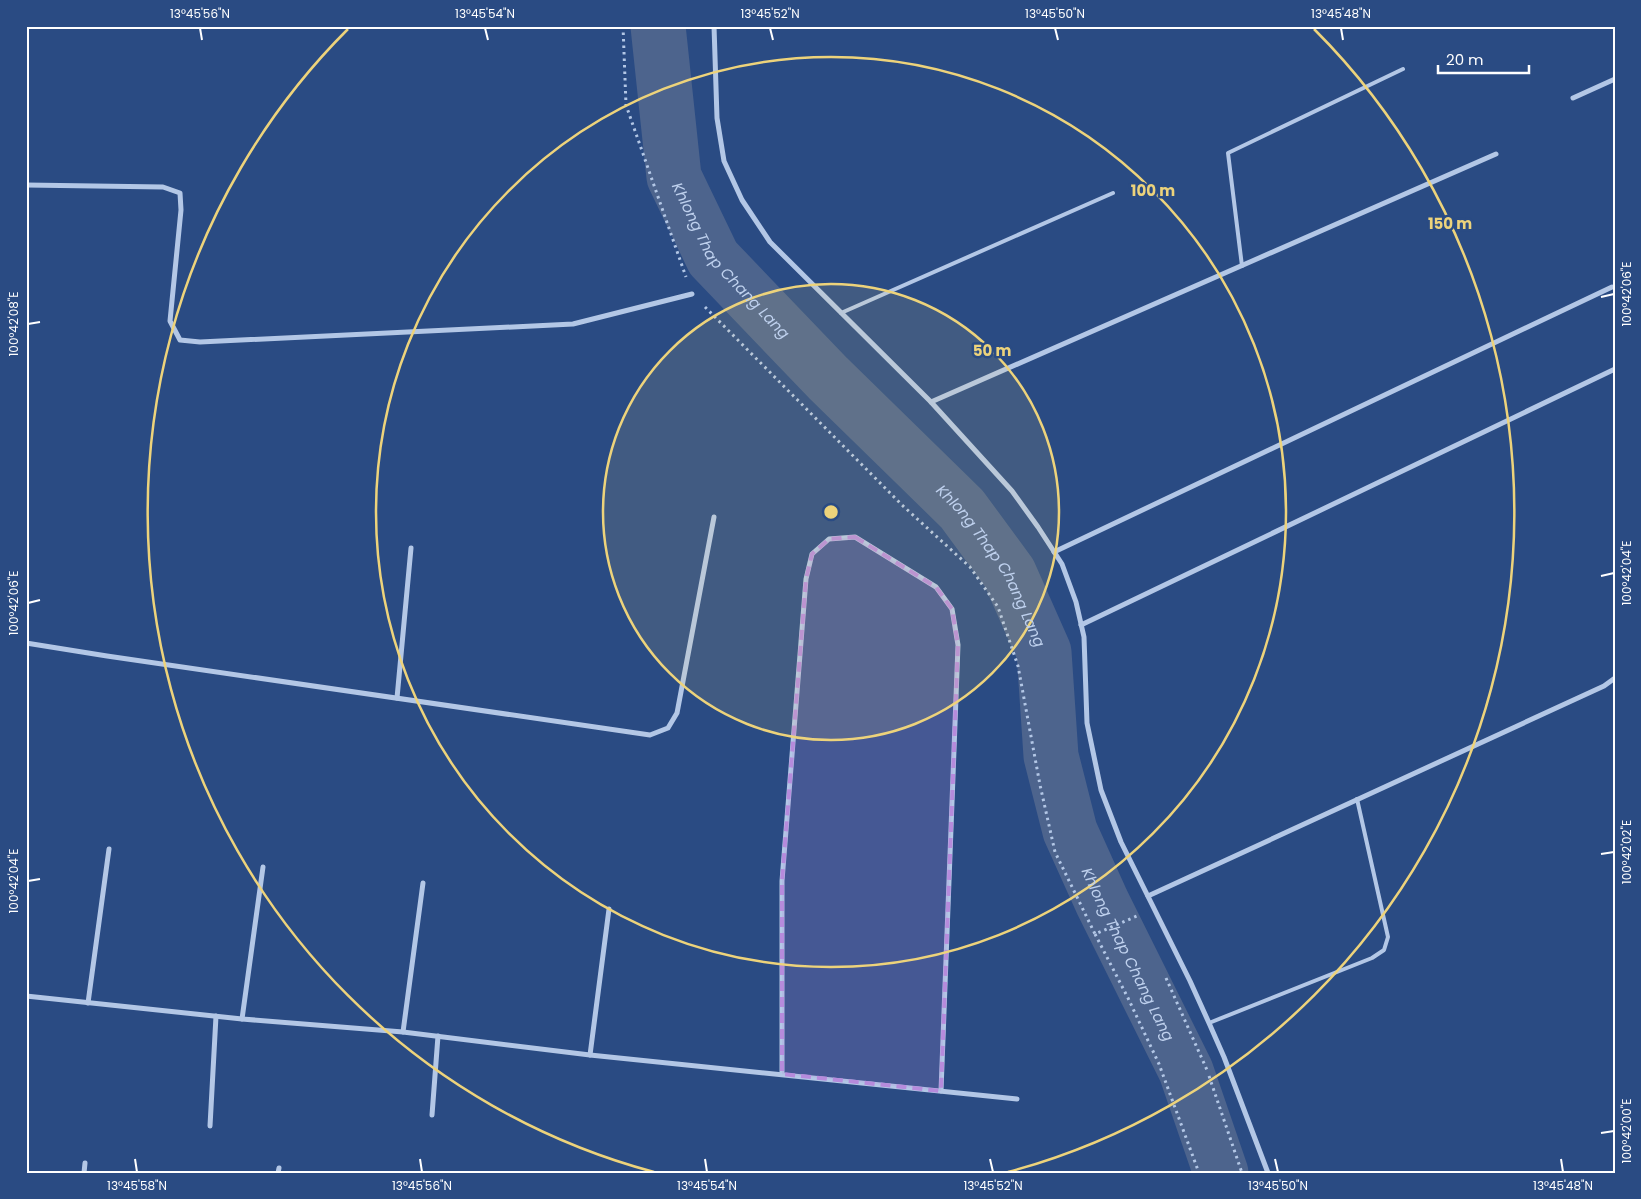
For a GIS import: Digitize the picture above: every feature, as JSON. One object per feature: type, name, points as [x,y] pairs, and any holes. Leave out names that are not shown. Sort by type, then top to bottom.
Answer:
[{"type":"street","points":[[714,26],[717,118],[724,161],[742,200],[770,242],[931,402],[1012,491],[1062,564],[1076,602],[1084,637],[1087,723],[1101,790],[1121,842],[1190,981],[1224,1057],[1268,1173]]},
{"type":"street","points":[[1572,98],[1615,79]]},
{"type":"street","points":[[931,402],[1496,154]]},
{"type":"street","points":[[26,185],[163,187],[180,193],[181,210],[170,322],[180,340],[200,342],[573,324],[692,294]]},
{"type":"street","points":[[1054,552],[1612,287]]},
{"type":"street","points":[[1081,624],[1615,370]]},
{"type":"street","points":[[26,643],[650,735],[668,728],[677,713],[714,517]]},
{"type":"street","points":[[782,1074],[782,881],[806,579],[812,554],[829,539],[855,536],[936,587],[952,609],[958,644],[941,1091]]},
{"type":"street","points":[[397,698],[411,548]]},
{"type":"street","points":[[1148,896],[1604,686],[1615,678]]},
{"type":"street","points":[[88,1003],[109,848]]},
{"type":"street","points":[[242,1019],[263,867]]},
{"type":"street","points":[[403,1032],[423,884]]},
{"type":"street","points":[[590,1055],[609,909]]},
{"type":"street","points":[[26,996],[242,1019],[403,1032],[590,1055],[1017,1099]]},
{"type":"street","points":[[210,1126],[216,1016]]},
{"type":"street","points":[[432,1115],[438,1036]]},
{"type":"street","points":[[84,1173],[85,1163]]},
{"type":"lane","points":[[1242,266],[1228,153],[1403,69]]},
{"type":"lane","points":[[841,313],[1113,194]]},
{"type":"lane","points":[[1209,1023],[1372,958],[1384,950],[1388,937],[1357,799]]},
{"type":"path","points":[[1095,934],[1159,1064],[1199,1173]]},
{"type":"highlighted area","points":[[855,537],[936,587],[952,609],[958,645],[941,1091],[782,1074],[782,881],[806,579],[812,554],[829,539]]},
{"type":"waterway","name":"Khlong Thap Chang Lang","points":[[658,26],[674,177],[713,258],[828,378],[962,509],[1009,573],[1044,652],[1051,756],[1070,831],[1102,902],[1186,1071],[1221,1173]]}]
